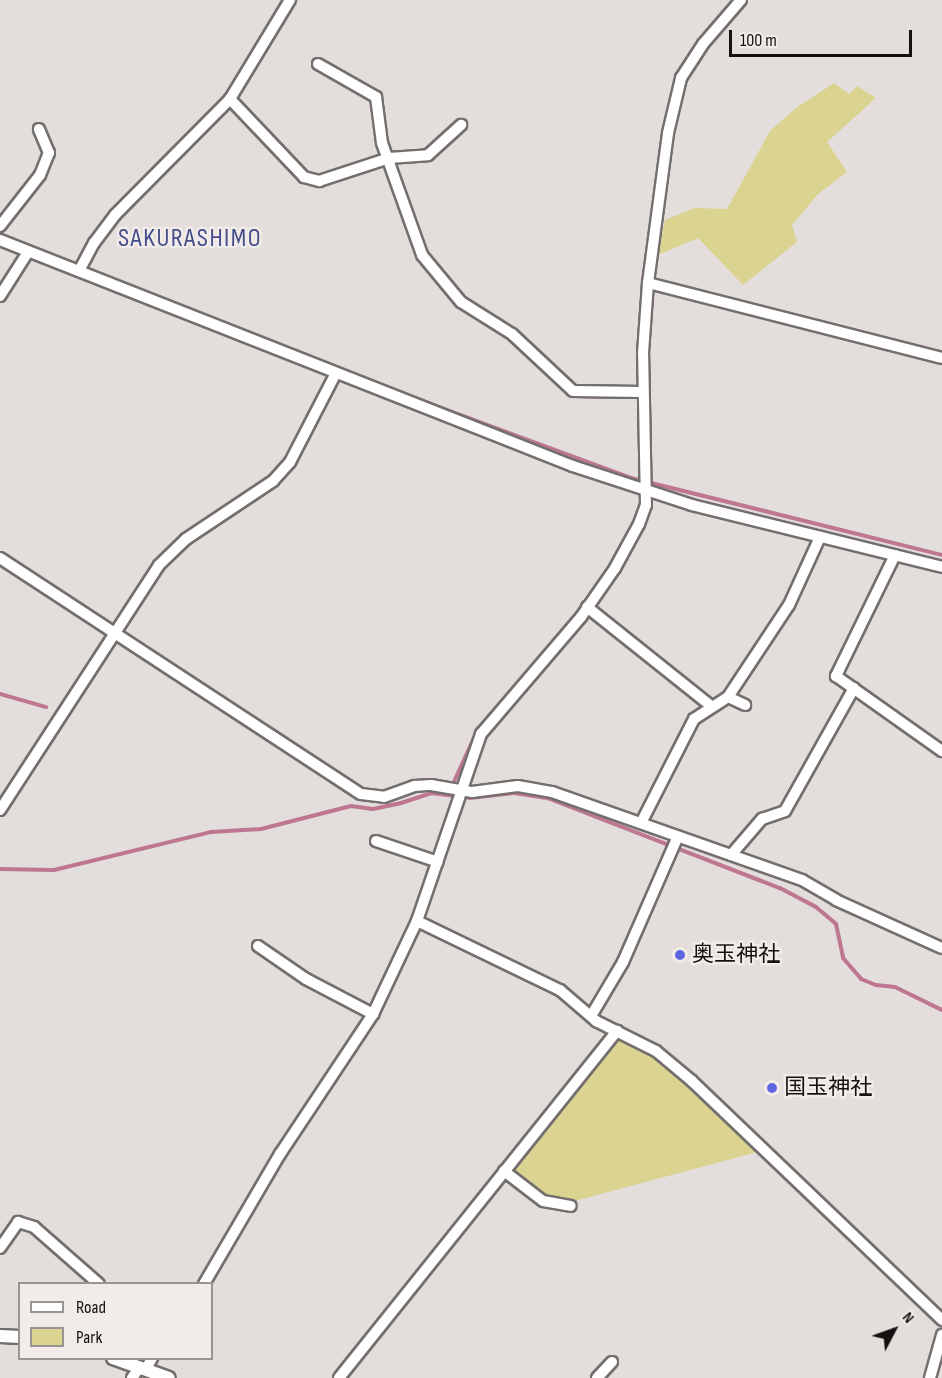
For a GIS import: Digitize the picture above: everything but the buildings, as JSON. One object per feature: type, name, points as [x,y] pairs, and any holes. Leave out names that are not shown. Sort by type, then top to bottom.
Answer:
[{"type":"street","points":[[79,272],[94,243],[116,215],[230,99],[290,0]]},
{"type":"street","points":[[205,1282],[280,1154],[373,1014],[417,921],[438,862],[459,790],[481,734],[587,607],[615,568],[639,524],[646,506],[643,392],[648,283],[668,133],[681,78],[703,44],[741,0]]},
{"type":"street","points":[[318,64],[376,97],[382,143],[422,255],[461,302],[512,334],[573,391],[643,392]]},
{"type":"street","points":[[230,99],[304,177],[319,182],[389,158],[428,155],[461,125]]},
{"type":"street","points":[[0,226],[39,175],[49,153],[39,129]]},
{"type":"street","points":[[0,240],[467,426],[646,491],[942,567]]},
{"type":"street","points":[[0,296],[28,252]]},
{"type":"street","points":[[648,283],[942,358]]},
{"type":"street","points":[[0,810],[114,632],[169,554],[207,524],[273,481],[290,462],[336,373]]},
{"type":"street","points":[[641,823],[694,719],[728,697],[789,605],[820,537]]},
{"type":"street","points":[[895,555],[836,676],[942,751]]},
{"type":"street","points":[[0,558],[362,794],[384,797],[423,785],[459,790],[530,787],[641,823],[802,880],[836,900],[942,948]]},
{"type":"street","points":[[587,607],[711,706]]},
{"type":"street","points":[[731,855],[762,819],[784,811],[854,688]]},
{"type":"street","points":[[728,697],[745,705]]},
{"type":"street","points":[[591,1016],[623,962],[678,836]]},
{"type":"street","points":[[376,841],[438,862]]},
{"type":"street","points":[[417,921],[560,990],[591,1016],[656,1051],[692,1081],[942,1320]]},
{"type":"street","points":[[258,946],[306,980],[373,1014]]},
{"type":"street","points":[[339,1378],[616,1031]]},
{"type":"street","points":[[504,1171],[543,1201],[571,1206]]},
{"type":"street","points":[[0,1248],[18,1222],[34,1227],[97,1282]]},
{"type":"street","points":[[930,1378],[942,1335]]},
{"type":"street","points":[[0,1336],[18,1337]]},
{"type":"street","points":[[118,1360],[146,1365],[169,1378]]},
{"type":"street","points":[[597,1378],[612,1362]]},
{"type":"street","points":[[132,1378],[146,1365]]},
{"type":"green space","points":[[834,83],[849,94],[857,86],[876,98],[827,142],[847,172],[818,194],[792,225],[797,242],[743,285],[698,238],[658,255],[665,220],[695,208],[727,209],[770,131],[796,108]]},
{"type":"green space","points":[[616,1036],[649,1053],[679,1075],[761,1151],[575,1201],[535,1192],[510,1168]]},
{"type":"waterway","points":[[414,398],[631,478],[942,555]]},
{"type":"waterway","points":[[479,729],[560,634]]},
{"type":"waterway","points":[[0,694],[46,707]]},
{"type":"waterway","points":[[452,786],[474,738]]},
{"type":"waterway","points":[[0,869],[54,870],[211,832],[261,829],[351,806],[373,809],[431,793],[470,798],[514,793],[550,799],[780,888],[816,907],[836,924],[843,958],[861,979],[876,985],[895,987],[942,1010]]},
{"type":"place","name":"奥玉神社","points":[[680,955]]},
{"type":"place","name":"国玉神社","points":[[772,1088]]},
{"type":"district","name":"SAKURASHIMO","points":[[190,239]]}]
